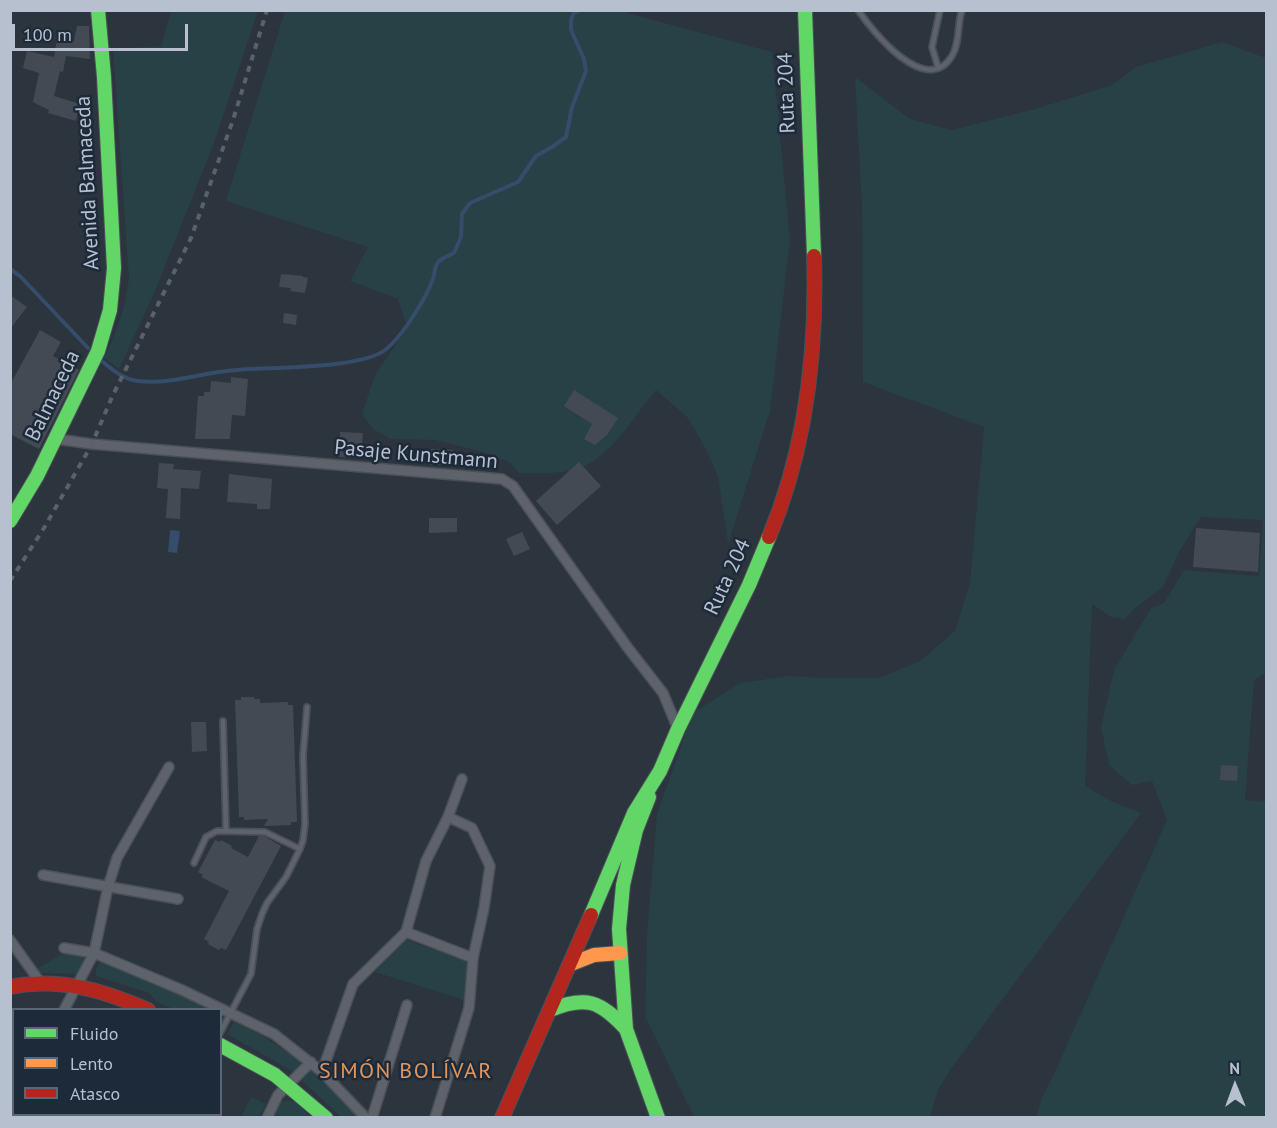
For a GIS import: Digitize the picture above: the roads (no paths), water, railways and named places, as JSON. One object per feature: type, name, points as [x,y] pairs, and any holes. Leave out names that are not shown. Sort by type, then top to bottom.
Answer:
[{"type":"main road","name":"Avenida Balmaceda","points":[[98,10],[104,77],[114,268],[112,299],[106,332],[98,351]]},
{"type":"main road","name":"Ruta 204","points":[[502,1118],[571,964],[634,813],[660,771],[763,554],[785,491],[803,416],[811,362],[814,297],[805,10]]},
{"type":"main road","name":"Balmaceda","points":[[10,521],[56,439],[98,351]]},
{"type":"main road","points":[[658,1118],[626,1029],[619,929],[623,885],[636,830],[660,771]]},
{"type":"main road","points":[[571,964],[594,955],[620,953]]},
{"type":"main road","points":[[10,987],[40,982],[59,982],[76,985],[142,1008]]},
{"type":"main road","points":[[550,1010],[567,1002],[592,1002],[602,1006],[626,1029]]},
{"type":"main road","points":[[222,1047],[275,1075],[326,1118]]},
{"type":"street","name":"Pasaje Kunstmann","points":[[56,439],[502,479],[513,486],[628,648],[658,685],[678,729]]},
{"type":"street","points":[[65,1008],[94,953],[108,887],[117,858],[169,766]]},
{"type":"street","points":[[322,1072],[353,984],[406,932],[426,861],[448,817],[462,779]]},
{"type":"street","points":[[435,1118],[469,1008],[473,958],[490,866],[472,828],[448,817]]},
{"type":"street","points":[[43,875],[178,899]]},
{"type":"street","points":[[406,932],[473,958]]},
{"type":"street","points":[[10,940],[40,982]]},
{"type":"street","points":[[64,948],[94,953],[219,1008]]},
{"type":"street","points":[[372,1118],[407,1005]]},
{"type":"street","points":[[222,1010],[274,1035],[311,1062],[366,1118]]},
{"type":"street","points":[[267,1118],[278,1095],[311,1062]]},
{"type":"lane","points":[[858,10],[877,35],[906,61],[919,68],[932,69],[949,60],[955,49],[958,22],[962,10]]},
{"type":"lane","points":[[938,67],[932,47],[940,10]]},
{"type":"lane","points":[[222,1030],[251,974],[257,929],[262,914],[286,877],[300,849],[305,824],[303,756],[307,707]]},
{"type":"lane","points":[[223,721],[226,830]]},
{"type":"lane","points":[[194,863],[206,837],[211,832],[226,830],[265,832],[300,849]]},
{"type":"water","points":[[170,530],[180,531],[177,553],[168,552]]},
{"type":"waterway","points":[[103,362],[128,378],[151,382],[224,371],[336,364],[356,361],[385,350],[398,337],[419,307],[430,287],[438,262],[454,253],[461,237],[462,214],[470,203],[518,182],[536,156],[566,137],[572,107],[586,71],[584,59],[571,30],[574,13],[580,10]]},
{"type":"waterway","points":[[10,269],[20,276],[88,348]]},
{"type":"railway","points":[[10,581],[44,528],[92,444],[112,397],[191,238],[233,120],[267,10]]},
{"type":"district","name":"SIMÓN BOLÍVAR","points":[[406,1072]]}]
